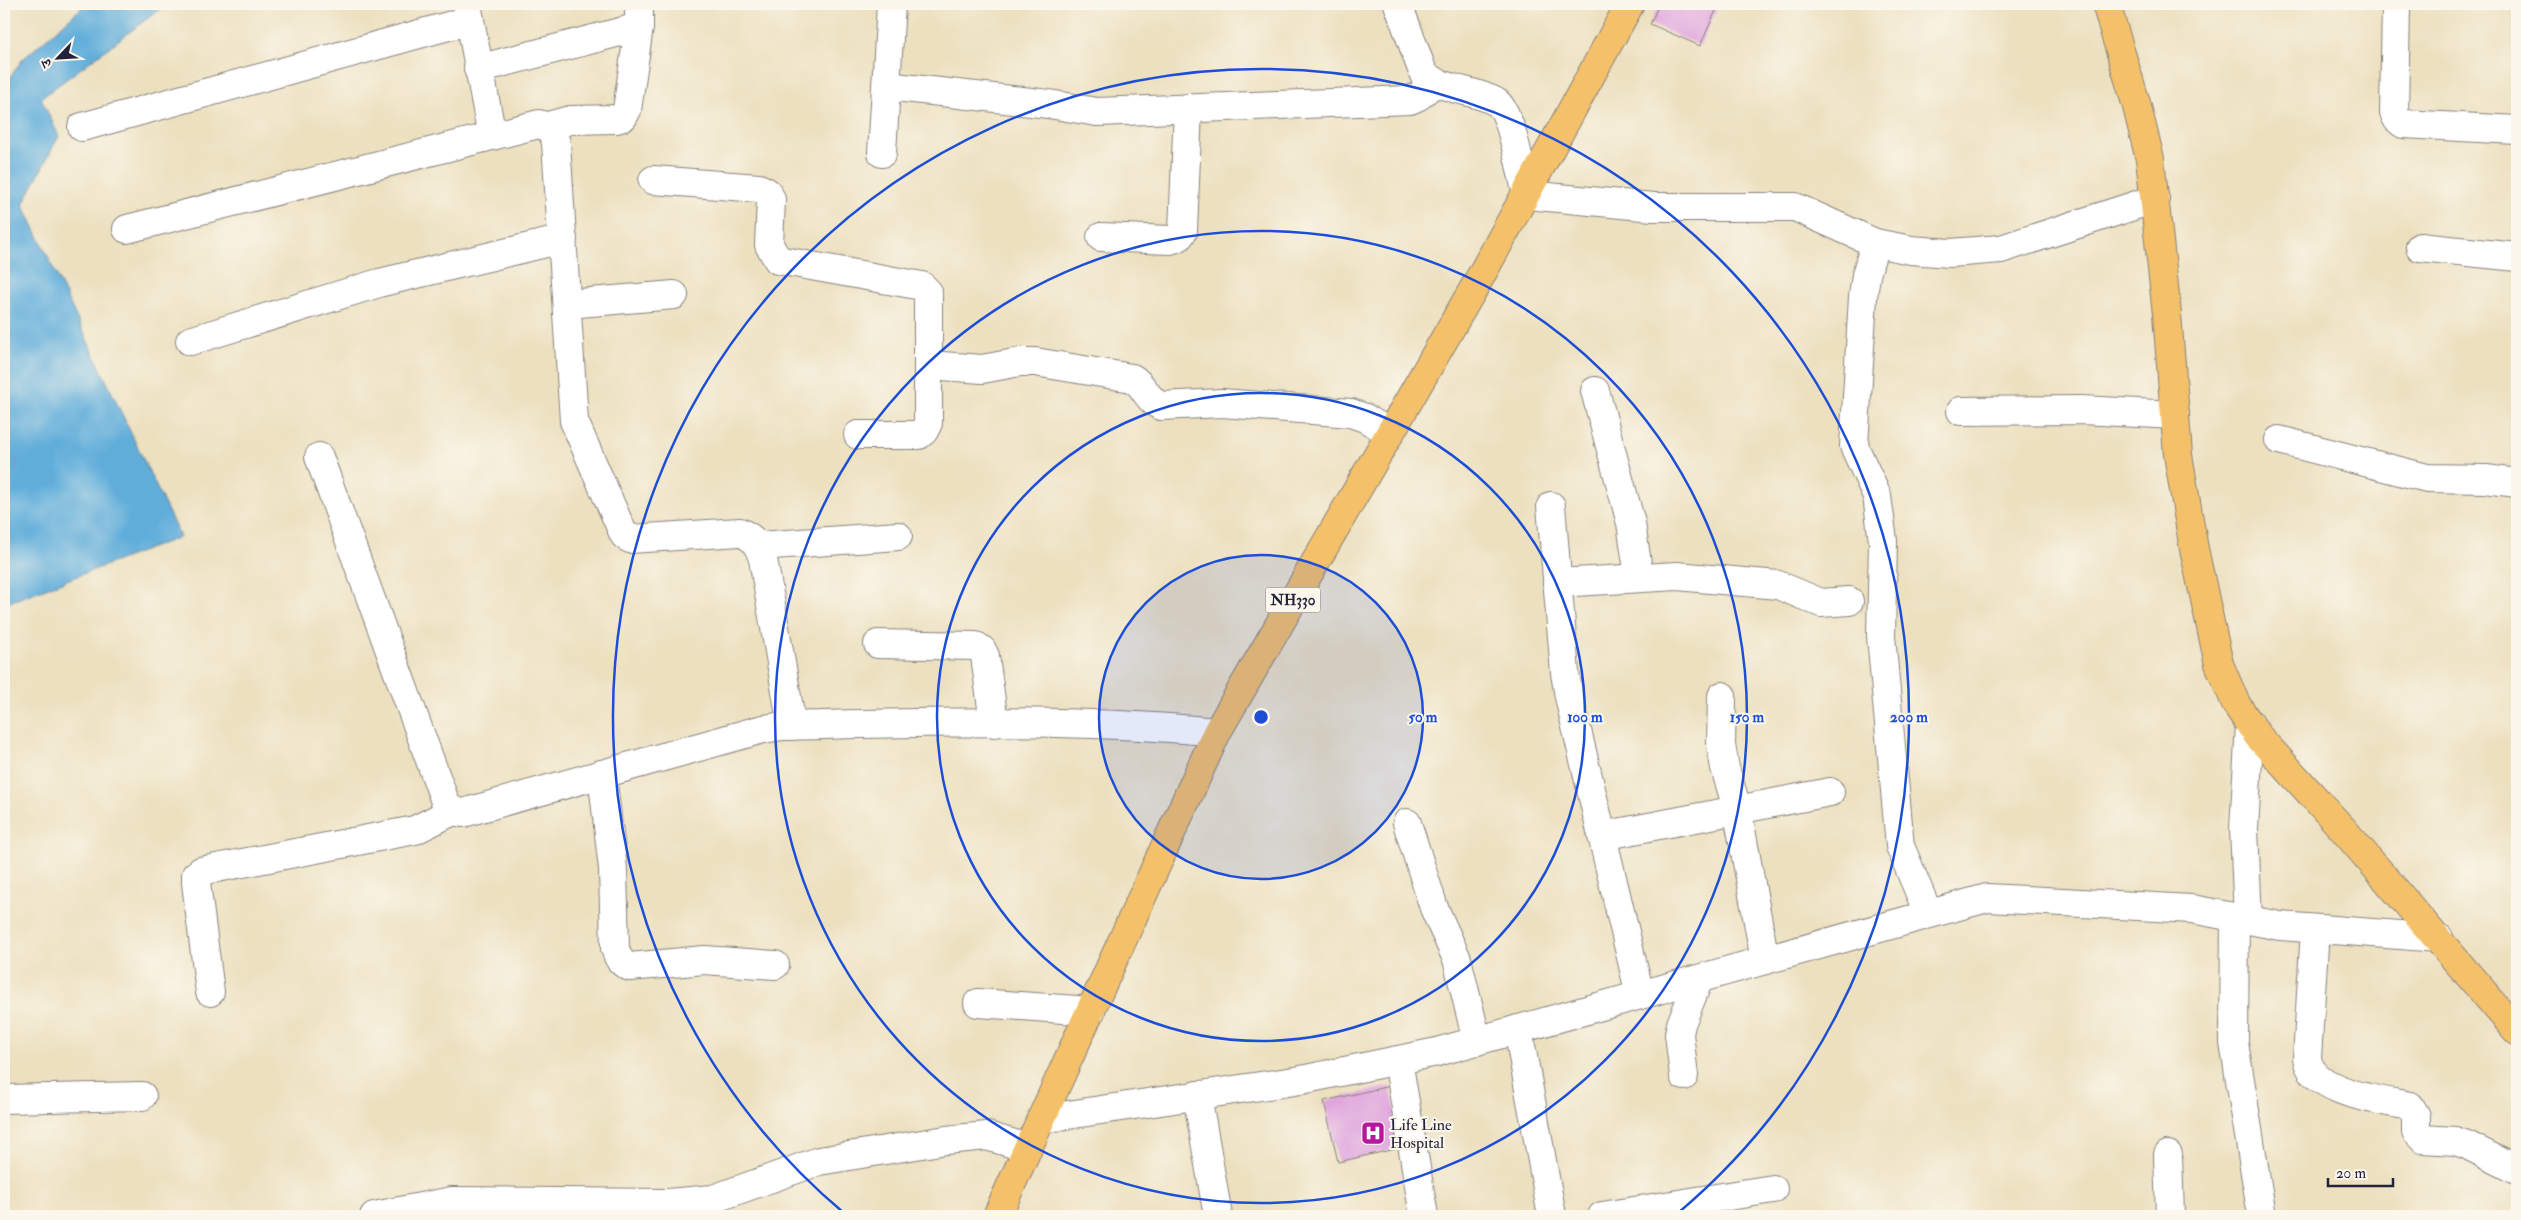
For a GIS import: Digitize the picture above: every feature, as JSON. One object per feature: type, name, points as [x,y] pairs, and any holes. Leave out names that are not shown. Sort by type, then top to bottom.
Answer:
[{"type":"main road","name":"NH330","points":[[997,1216],[1216,732],[1526,195],[1630,4]]},
{"type":"main road","points":[[2106,4],[2136,103],[2150,159],[2178,455],[2194,549],[2219,664],[2236,704],[2257,735],[2442,942],[2517,1032]]},
{"type":"street","points":[[882,152],[891,4]]},
{"type":"street","points":[[1398,4],[1424,76],[1434,83],[1497,102],[1506,115],[1526,195],[1653,207],[1795,207],[1874,243],[1911,250],[1950,254],[2001,249],[2155,199]]},
{"type":"street","points":[[2396,4],[2394,113],[2396,119],[2403,124],[2517,130]]},
{"type":"street","points":[[82,127],[468,12],[492,136]]},
{"type":"street","points":[[127,229],[539,124],[548,126],[570,120],[616,119],[623,117],[628,110],[639,16],[478,69]]},
{"type":"street","points":[[886,86],[1049,104],[1085,111],[1410,100],[1419,96],[1434,83]]},
{"type":"street","points":[[1101,237],[1170,240],[1179,237],[1184,231],[1188,108]]},
{"type":"street","points":[[548,126],[554,134],[556,143],[574,420],[624,536],[630,539],[740,532],[753,538],[759,546],[764,558],[792,726]]},
{"type":"street","points":[[653,180],[759,188],[768,192],[771,198],[769,245],[778,260],[922,286],[928,292],[930,299],[928,423],[924,431],[918,435],[858,435]]},
{"type":"street","points":[[190,341],[379,283],[563,239]]},
{"type":"street","points":[[1874,243],[1863,297],[1854,446],[1877,496],[1883,541],[1881,636],[1900,846],[1928,913]]},
{"type":"street","points":[[2420,247],[2517,257]]},
{"type":"street","points":[[567,304],[674,295]]},
{"type":"street","points":[[929,365],[982,369],[1020,362],[1035,362],[1132,378],[1140,382],[1154,403],[1162,406],[1222,403],[1351,414],[1365,418],[1390,433]]},
{"type":"street","points":[[1595,391],[1632,523],[1639,577]]},
{"type":"street","points":[[1961,411],[2082,410],[2175,415]]},
{"type":"street","points":[[2279,440],[2420,477],[2486,479],[2517,483]]},
{"type":"street","points":[[319,457],[446,804],[453,811],[463,813],[763,729],[792,726],[994,723],[1150,726],[1216,732]]},
{"type":"street","points":[[1551,506],[1569,697],[1640,995]]},
{"type":"street","points":[[759,546],[898,536]]},
{"type":"street","points":[[1557,582],[1677,576],[1778,585],[1821,604],[1849,600]]},
{"type":"street","points":[[878,644],[976,646],[982,650],[985,656],[994,723]]},
{"type":"street","points":[[1722,696],[1721,745],[1725,768],[1737,808],[1765,960]]},
{"type":"street","points":[[2250,724],[2238,928],[2234,1043],[2262,1216]]},
{"type":"street","points":[[602,774],[613,869],[615,948],[618,958],[623,964],[630,968],[716,960],[775,965]]},
{"type":"street","points":[[1602,836],[1737,808],[1830,792]]},
{"type":"street","points":[[210,992],[196,875],[202,871],[415,830],[453,811]]},
{"type":"street","points":[[1407,823],[1434,908],[1457,959],[1477,1041]]},
{"type":"street","points":[[1041,1119],[1301,1080],[1398,1060],[1477,1041],[1987,898],[2192,909],[2238,928],[2280,926],[2314,946],[2442,942]]},
{"type":"street","points":[[2314,946],[2308,1068],[2314,1074],[2346,1093],[2410,1106],[2416,1116],[2416,1132],[2423,1139],[2455,1141],[2517,1170]]},
{"type":"street","points":[[1684,1076],[1679,1034],[1681,1024],[1699,979]]},
{"type":"street","points":[[978,1003],[1091,1011]]},
{"type":"street","points":[[1518,1029],[1552,1216]]},
{"type":"street","points":[[1398,1060],[1424,1216]]},
{"type":"street","points":[[1197,1095],[1218,1216]]},
{"type":"street","points":[[4,1099],[142,1096]]},
{"type":"street","points":[[374,1216],[452,1202],[668,1203],[713,1199],[819,1161],[946,1140],[987,1136],[1028,1148]]},
{"type":"street","points":[[2168,1155],[2170,1216]]},
{"type":"street","points":[[1602,1216],[1773,1189]]},
{"type":"water","points":[[86,4],[167,4],[41,98],[59,136],[23,204],[180,537],[4,604],[4,86],[22,60]]},
{"type":"building","points":[[1659,4],[1719,4],[1700,46],[1650,24]]},
{"type":"building","points":[[1390,1086],[1404,1147],[1338,1162],[1324,1101]]},
{"type":"place","name":"Life Line Hospital","points":[[1373,1133]]}]
